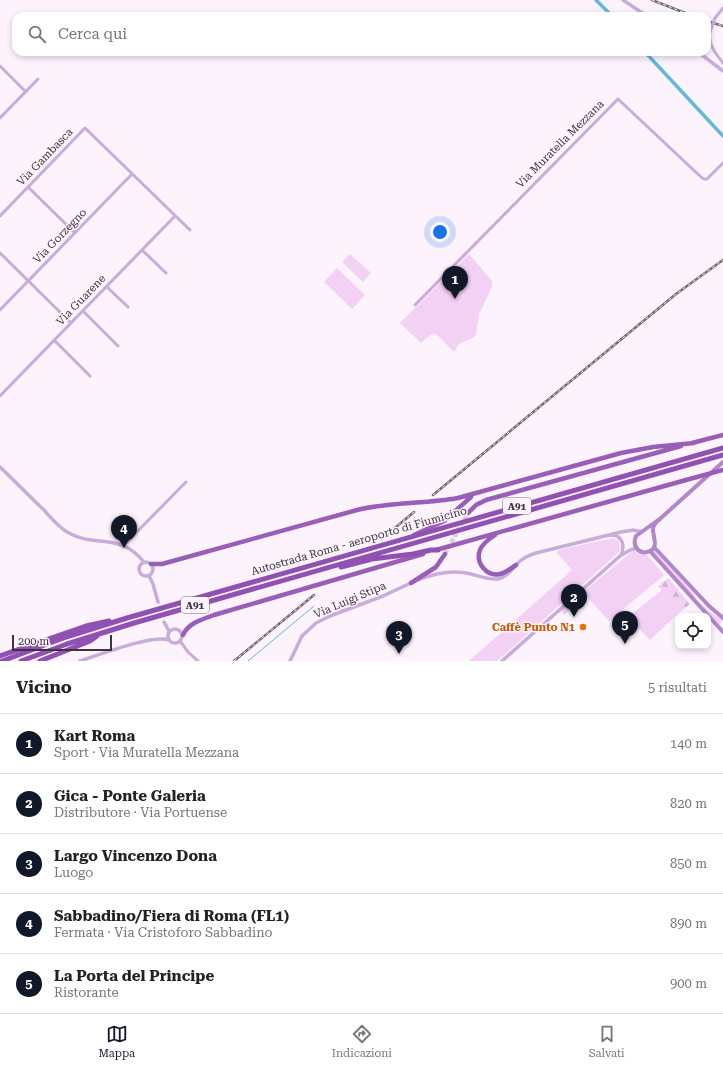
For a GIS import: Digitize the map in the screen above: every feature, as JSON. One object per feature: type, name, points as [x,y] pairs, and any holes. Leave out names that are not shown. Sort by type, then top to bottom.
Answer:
[{"type":"highway","points":[[468,513],[476,505],[486,500],[616,463],[723,435]]},
{"type":"highway","points":[[152,564],[162,564],[361,509],[387,505],[437,502],[476,494],[621,453],[653,447],[694,443]]},
{"type":"highway","name":"Autostrada Roma - aeroporto di Fiumicino","points":[[2,661],[66,637],[127,618],[723,448]]},
{"type":"highway","name":"Autostrada Roma - aeroporto di Fiumicino","points":[[21,661],[99,633],[723,455]]},
{"type":"highway","points":[[183,635],[185,630],[190,626],[219,613],[723,470]]},
{"type":"highway","points":[[412,536],[444,521],[467,500],[476,494]]},
{"type":"highway","points":[[503,532],[491,538],[482,546],[479,555],[480,564],[487,571],[498,574],[507,572],[516,565]]},
{"type":"highway","points":[[317,570],[349,565],[372,559],[438,550]]},
{"type":"highway","points":[[411,583],[436,567],[445,554]]},
{"type":"highway","points":[[0,656],[86,626],[127,618]]},
{"type":"highway","points":[[40,661],[90,641],[99,633]]},
{"type":"main road","points":[[661,518],[636,536],[635,545],[643,552],[650,551],[654,547],[654,525],[723,462]]},
{"type":"main road","points":[[642,532],[648,532],[653,535]]},
{"type":"main road","points":[[654,547],[711,608],[723,618]]},
{"type":"main road","points":[[650,551],[723,632]]},
{"type":"street","points":[[623,0],[641,12]]},
{"type":"street","points":[[711,29],[715,18],[723,8]]},
{"type":"street","points":[[711,42],[723,63]]},
{"type":"street","points":[[703,56],[723,71]]},
{"type":"street","points":[[0,66],[26,92]]},
{"type":"street","points":[[1,116],[38,79]]},
{"type":"street","name":"Via Muratella Mezzana","points":[[415,305],[618,99],[701,177],[707,179],[723,163]]},
{"type":"street","name":"Via Gambasca","points":[[0,216],[85,128],[132,174]]},
{"type":"street","points":[[132,174],[190,230]]},
{"type":"street","name":"Via Gorzegno","points":[[0,310],[132,174]]},
{"type":"street","points":[[28,187],[75,233]]},
{"type":"street","name":"Via Guarene","points":[[0,396],[175,216]]},
{"type":"street","points":[[142,250],[166,273]]},
{"type":"street","points":[[0,253],[71,323]]},
{"type":"street","points":[[107,287],[128,307]]},
{"type":"street","points":[[83,311],[118,346]]},
{"type":"street","points":[[54,340],[90,376]]},
{"type":"street","points":[[0,467],[68,532],[82,538],[112,542],[123,546],[136,554],[144,562],[152,564],[154,571],[149,576],[144,577],[139,572],[139,567],[144,562]]},
{"type":"street","points":[[123,546],[186,482]]},
{"type":"street","points":[[516,565],[527,556],[536,552],[630,530],[642,532]]},
{"type":"street","points":[[611,534],[618,536],[622,541],[623,549],[620,556]]},
{"type":"street","points":[[502,661],[620,556],[637,548]]},
{"type":"street","name":"Via Luigi Stipa","points":[[290,661],[302,636],[316,623],[330,616],[435,574],[450,572],[465,573],[491,579],[506,575],[516,565]]},
{"type":"street","points":[[149,576],[158,602]]},
{"type":"street","points":[[164,622],[169,631],[169,640]]},
{"type":"street","points":[[80,661],[148,640],[162,638],[173,643],[180,641],[183,635],[181,631],[176,628],[169,631]]},
{"type":"street","points":[[180,641],[198,661]]},
{"type":"green space","points":[[350,254],[371,273],[363,282],[342,262]]},
{"type":"green space","points":[[469,254],[492,281],[492,287],[479,314],[476,335],[459,344],[454,352],[436,334],[430,335],[421,343],[400,323]]},
{"type":"green space","points":[[337,268],[365,295],[352,309],[324,282]]},
{"type":"green space","points":[[614,538],[619,542],[620,551],[497,661],[469,661],[572,570],[556,552],[562,549]]},
{"type":"green space","points":[[654,549],[695,596],[693,596],[652,551]]},
{"type":"green space","points":[[633,551],[647,555],[664,575],[609,621],[583,592]]},
{"type":"green space","points":[[668,578],[690,604],[680,612],[658,586]]},
{"type":"green space","points":[[662,590],[680,612],[675,613],[675,617],[650,640],[628,617]]},
{"type":"green space","points":[[572,601],[575,605],[564,615],[561,611]]},
{"type":"green space","points":[[705,607],[723,620],[719,625],[711,616],[711,613],[708,613],[704,608]]},
{"type":"waterway","points":[[596,0],[608,12]]},
{"type":"waterway","points":[[649,56],[723,136]]},
{"type":"waterway","points":[[248,661],[314,606]]},
{"type":"tunnel","points":[[445,554],[468,513]]},
{"type":"railway","points":[[652,0],[683,12]]},
{"type":"railway","points":[[711,22],[723,26]]},
{"type":"railway","points":[[433,495],[676,294],[723,260]]},
{"type":"railway","points":[[389,533],[414,512]]},
{"type":"railway","points":[[234,661],[314,595]]},
{"type":"place","name":"Kart Roma","points":[[455,299]]},
{"type":"place","name":"Sabbadino/Fiera di Roma (FL1)","points":[[124,548]]},
{"type":"place","name":"Gica - Ponte Galeria","points":[[574,617]]},
{"type":"place","name":"Caffè Punto N1","points":[[583,627]]},
{"type":"place","name":"La Porta del Principe","points":[[625,644]]},
{"type":"place","name":"Largo Vincenzo Dona","points":[[399,654]]}]
